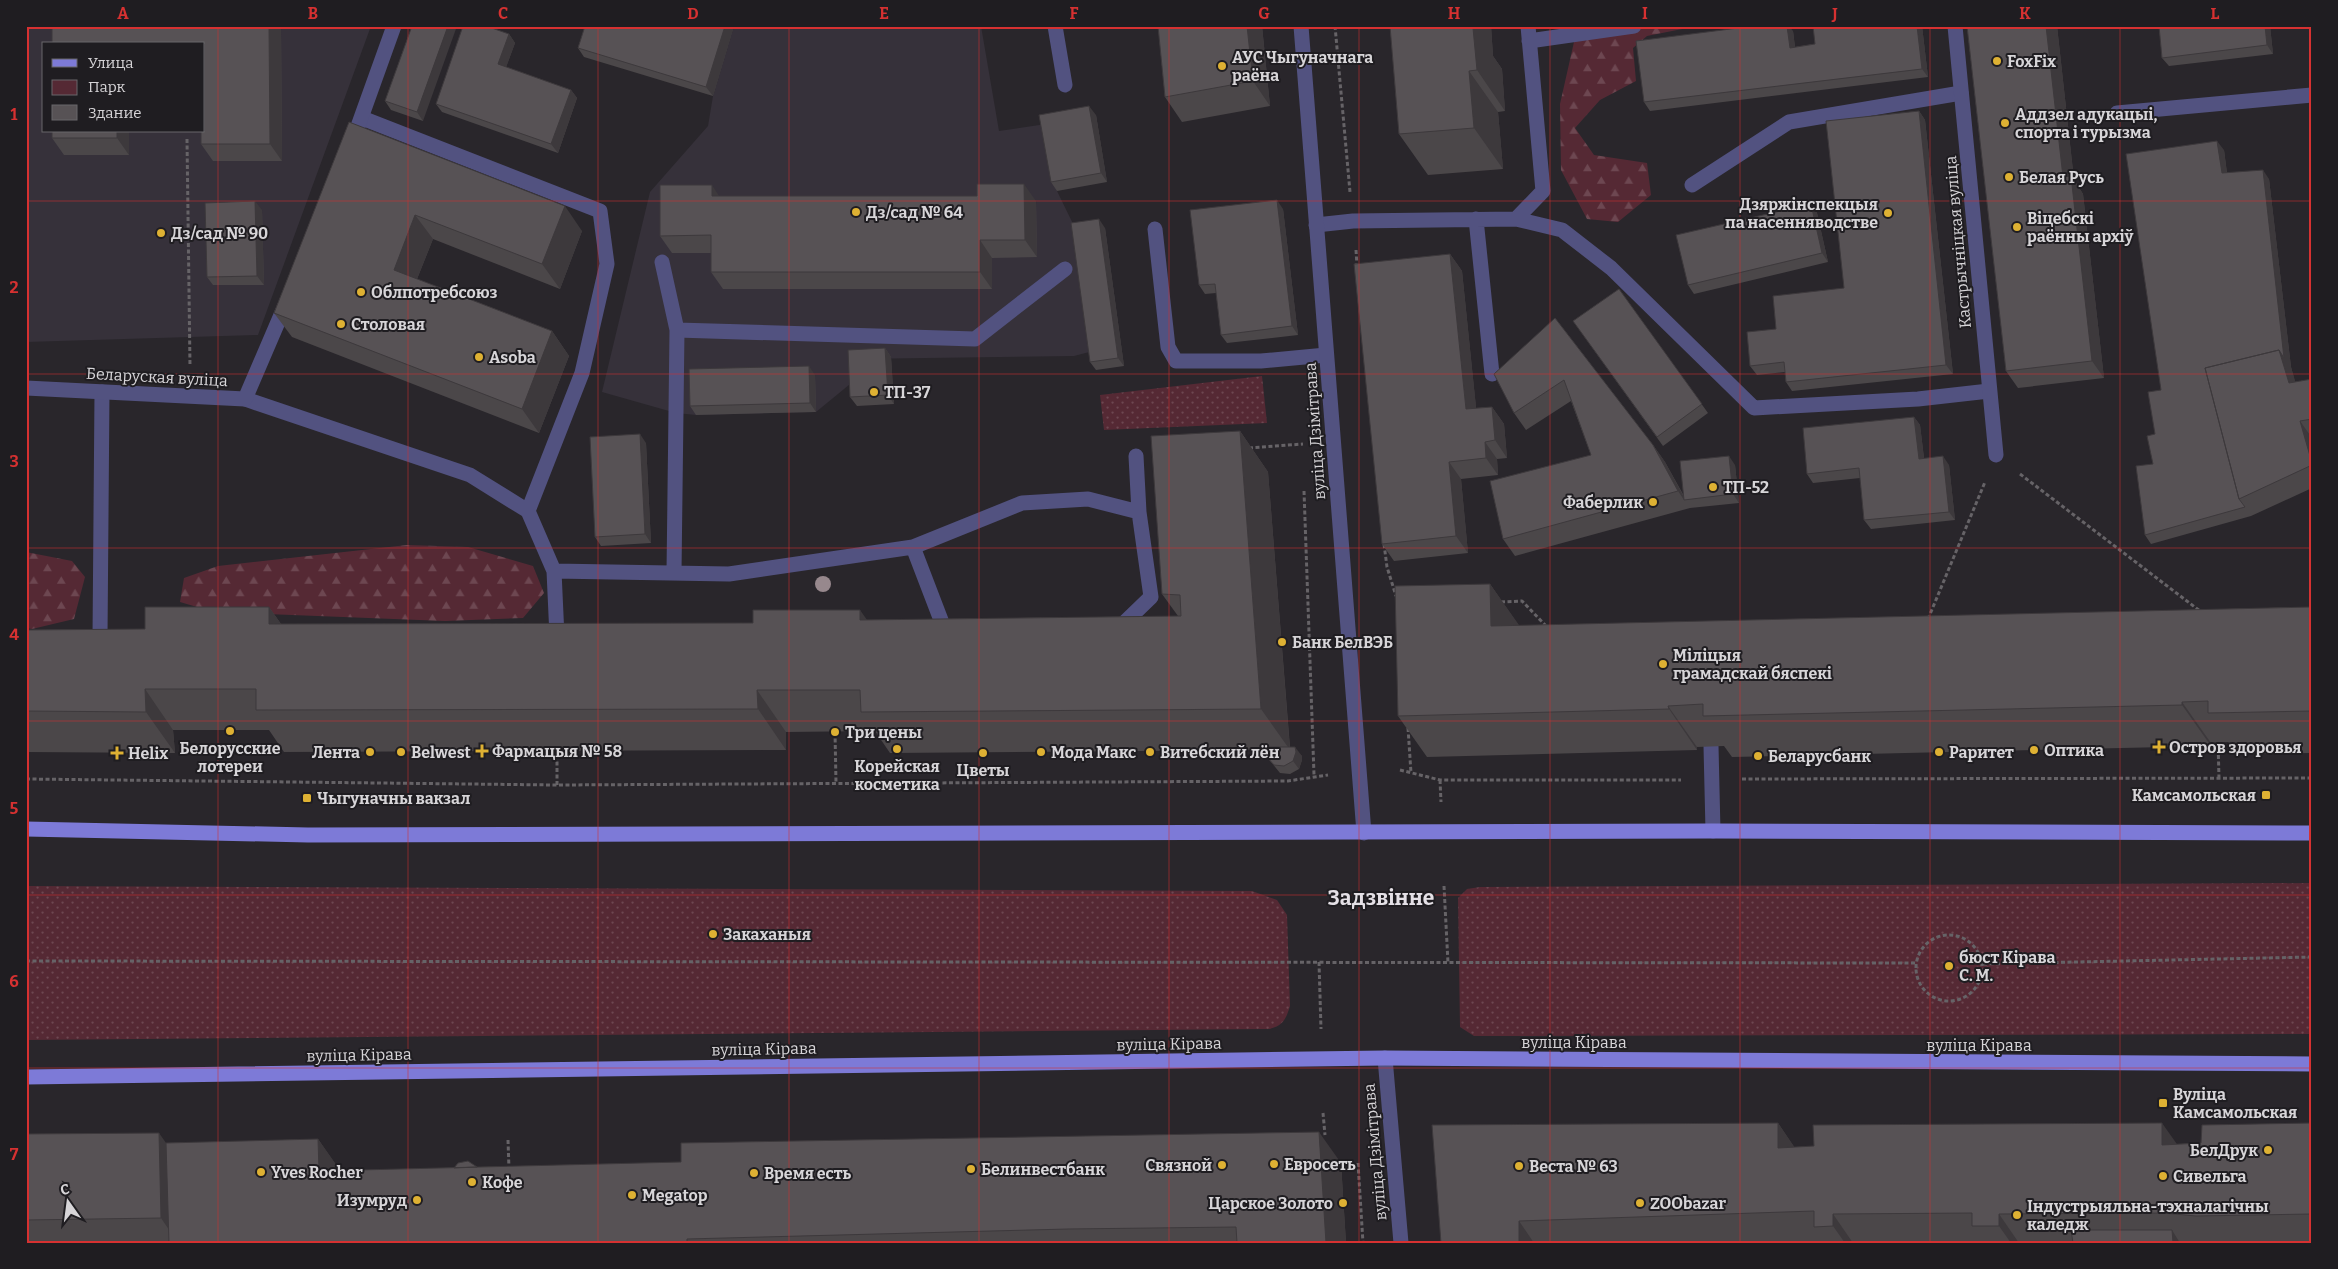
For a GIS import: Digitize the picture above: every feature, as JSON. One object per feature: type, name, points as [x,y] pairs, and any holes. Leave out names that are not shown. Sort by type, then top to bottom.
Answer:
[{"type":"main road","points":[[26,828],[308,835],[1713,831],[2312,833]]},
{"type":"main road","name":"вуліца Кірава","points":[[26,1077],[1384,1058],[2312,1064]]},
{"type":"street","points":[[347,154],[362,118],[394,26]]},
{"type":"street","points":[[1054,26],[1065,85]]},
{"type":"street","name":"вуліца Дзімітрава","points":[[1301,26],[1364,833]]},
{"type":"street","points":[[1516,219],[1543,191],[1529,34],[1634,26]]},
{"type":"street","name":"Кастрычніцкая вуліца","points":[[1955,26],[1996,455]]},
{"type":"street","points":[[1692,185],[1789,122],[1962,93]]},
{"type":"street","points":[[2117,113],[2312,95]]},
{"type":"street","points":[[362,118],[600,211],[607,264],[582,373],[528,511]]},
{"type":"street","points":[[1316,225],[1353,221],[1516,219],[1562,230],[1611,268],[1754,408],[1918,399],[1989,391]]},
{"type":"street","points":[[1476,220],[1492,374]]},
{"type":"street","points":[[1155,229],[1168,347],[1176,361],[1260,362],[1326,354]]},
{"type":"street","points":[[662,262],[677,330],[674,573]]},
{"type":"street","points":[[677,330],[975,339],[1065,269]]},
{"type":"street","name":"Беларуская вуліца","points":[[26,388],[245,400],[292,289]]},
{"type":"street","points":[[100,638],[102,392]]},
{"type":"street","points":[[245,400],[470,475],[528,511],[554,571],[557,637]]},
{"type":"street","points":[[1103,625],[1122,625],[1151,597],[1139,512],[1136,456]]},
{"type":"street","points":[[554,571],[729,574],[913,547],[1022,503],[1088,498],[1139,512]]},
{"type":"street","points":[[913,547],[949,628],[925,628]]},
{"type":"street","points":[[82,638],[119,636]]},
{"type":"street","points":[[538,637],[576,636]]},
{"type":"street","points":[[1711,746],[1713,831]]},
{"type":"street","name":"вуліца Дзімітрава","points":[[1384,1058],[1401,1243]]},
{"type":"path","points":[[1335,26],[1358,270]]},
{"type":"path","points":[[187,139],[190,396]]},
{"type":"path","points":[[1239,448],[1303,444]]},
{"type":"path","points":[[1924,627],[1996,455],[2202,612]]},
{"type":"path","points":[[1384,538],[1386,567],[1398,600]]},
{"type":"path","points":[[1494,602],[1522,601],[1552,632]]},
{"type":"path","points":[[1408,724],[1411,773]]},
{"type":"path","points":[[835,732],[836,783]]},
{"type":"path","points":[[2218,742],[2219,778]]},
{"type":"path","points":[[557,751],[557,785]]},
{"type":"path","points":[[1400,770],[1440,780],[2312,778]]},
{"type":"path","points":[[26,779],[557,785],[1288,781],[1328,775]]},
{"type":"path","points":[[1440,780],[1442,806]]},
{"type":"path","points":[[1444,886],[1448,963]]},
{"type":"path","points":[[1955,934],[1976,947],[1983,964],[1976,989],[1959,1000],[1934,999],[1918,984],[1914,963],[1921,948],[1936,936],[1955,934]]},
{"type":"path","points":[[1983,964],[2312,957]]},
{"type":"path","points":[[26,961],[1914,963]]},
{"type":"path","points":[[1319,962],[1321,1030]]},
{"type":"path","points":[[1323,1113],[1325,1135]]},
{"type":"path","points":[[508,1140],[509,1178]]},
{"type":"path","points":[[1358,1163],[1362,1243]]},
{"type":"shaded area","name":"Дз/сад № 90","points":[[26,26],[371,26],[258,335],[26,342]]},
{"type":"shaded area","name":"Дз/сад № 64","points":[[734,26],[981,26],[999,131],[1046,124],[1057,191],[1077,232],[1093,351],[1074,356],[854,359],[855,380],[816,412],[696,415],[676,413],[602,392],[650,192],[708,126],[713,96]]},
{"type":"green space","points":[[1569,26],[1697,26],[1647,36],[1633,48],[1636,81],[1600,100],[1575,128],[1594,155],[1647,163],[1651,195],[1618,222],[1587,219],[1561,170],[1560,104],[1574,42]]},
{"type":"green space","points":[[1262,376],[1267,423],[1104,430],[1100,395]]},
{"type":"green space","points":[[407,545],[468,547],[533,566],[544,593],[523,618],[445,621],[214,612],[180,602],[184,578],[218,566]]},
{"type":"green space","points":[[26,552],[72,561],[85,577],[74,619],[32,629],[26,628]]},
{"type":"green space","points":[[2312,883],[2312,1034],[1474,1036],[1460,1027],[1458,898],[1467,889],[1480,887]]},
{"type":"green space","points":[[26,886],[1252,891],[1277,900],[1287,915],[1290,1006],[1283,1021],[1278,1026],[1269,1029],[26,1040]]},
{"type":"building","points":[[52,26],[269,26],[270,144],[201,144],[201,132],[205,132],[205,42],[52,42]]},
{"type":"building","points":[[412,26],[448,26],[417,112],[385,101]]},
{"type":"building","points":[[463,26],[486,26],[509,34],[498,64],[571,90],[551,144],[436,104]]},
{"type":"building","points":[[585,26],[725,26],[706,87],[578,48]]},
{"type":"building","points":[[1158,26],[1247,26],[1253,81],[1165,97]]},
{"type":"building","points":[[1390,26],[1465,26],[1465,28],[1473,28],[1477,70],[1469,71],[1474,128],[1399,134]]},
{"type":"building","points":[[1754,26],[1787,26],[1790,48],[1815,44],[1813,26],[1917,26],[1922,69],[1644,102],[1636,41]]},
{"type":"building","points":[[1967,26],[2046,26],[2063,177],[2071,176],[2092,361],[2006,371]]},
{"type":"building","points":[[2159,26],[2265,26],[2267,45],[2162,58]]},
{"type":"building","points":[[1089,106],[1101,173],[1051,182],[1039,115]]},
{"type":"building","name":"Дзяржінспекцыя па насенняводстве","points":[[1919,111],[1946,365],[1786,382],[1784,362],[1750,366],[1747,332],[1776,329],[1773,296],[1844,288],[1826,121]]},
{"type":"building","name":"Облпотребсоюз","points":[[349,122],[565,206],[542,264],[415,215],[394,270],[552,331],[522,409],[274,313]]},
{"type":"building","points":[[52,132],[117,132],[117,138],[52,138]]},
{"type":"building","points":[[2217,141],[2222,173],[2263,170],[2284,358],[2279,350],[2205,368],[2239,499],[2245,507],[2145,535],[2136,466],[2153,464],[2147,436],[2155,434],[2148,392],[2161,390],[2126,154]]},
{"type":"building","points":[[977,184],[1024,184],[1025,240],[980,240],[980,272],[711,272],[711,235],[660,236],[660,185],[712,185],[712,196],[977,196]]},
{"type":"building","points":[[1277,200],[1292,326],[1221,335],[1215,284],[1199,285],[1190,210]]},
{"type":"building","points":[[255,201],[257,276],[207,277],[205,203]]},
{"type":"building","points":[[1811,204],[1822,253],[1688,285],[1676,235]]},
{"type":"building","points":[[1099,219],[1118,358],[1090,362],[1071,223]]},
{"type":"building","points":[[1450,254],[1466,409],[1492,407],[1495,440],[1485,442],[1486,458],[1449,462],[1456,536],[1382,544],[1354,264]]},
{"type":"building","points":[[1619,289],[1702,404],[1657,437],[1573,321]]},
{"type":"building","points":[[1555,318],[1653,445],[1678,491],[1503,539],[1490,481],[1591,455],[1564,380],[1514,413],[1494,374]]},
{"type":"building","name":"ТП-37","points":[[885,348],[888,395],[850,397],[848,350]]},
{"type":"building","points":[[2279,350],[2289,383],[2312,379],[2312,419],[2300,421],[2312,465],[2239,499],[2205,368]]},
{"type":"building","points":[[809,366],[810,403],[690,406],[689,369]]},
{"type":"building","points":[[1914,417],[1919,459],[1943,456],[1949,512],[1864,520],[1859,468],[1807,474],[1803,428]]},
{"type":"building","points":[[1240,431],[1261,709],[861,712],[860,690],[757,690],[758,709],[256,710],[256,689],[145,689],[146,712],[26,711],[26,630],[145,629],[145,607],[269,607],[269,624],[753,623],[753,610],[860,610],[860,620],[1181,616],[1180,595],[1162,594],[1151,436]]},
{"type":"building","points":[[640,434],[645,534],[595,537],[590,437]]},
{"type":"building","name":"ТП-52","points":[[1729,456],[1733,494],[1684,500],[1680,461]]},
{"type":"building","points":[[1490,584],[1491,626],[2312,607],[2312,711],[2208,713],[2208,701],[2182,702],[2182,705],[1703,716],[1703,704],[1668,706],[1669,709],[1398,716],[1395,586]]},
{"type":"building","points":[[1267,747],[1295,747],[1296,752],[1293,761],[1284,766],[1274,765],[1267,757]]},
{"type":"building","points":[[1778,1123],[1778,1148],[1814,1146],[1813,1125],[2162,1123],[2162,1145],[2201,1143],[2202,1125],[2312,1123],[2312,1214],[2196,1216],[2163,1213],[1999,1214],[1999,1226],[1972,1226],[1972,1213],[1833,1214],[1833,1226],[1814,1227],[1814,1211],[1519,1221],[1519,1243],[1441,1243],[1432,1125]]},
{"type":"building","points":[[1319,1132],[1326,1243],[1237,1243],[1236,1227],[1068,1229],[687,1239],[687,1243],[169,1243],[166,1143],[318,1139],[319,1171],[681,1162],[681,1143]]},
{"type":"building","points":[[159,1133],[161,1218],[26,1220],[26,1134]]},
{"type":"building","points":[[468,1161],[477,1167],[454,1168],[458,1163]]},
{"type":"building","points":[[2071,1230],[2172,1230],[2173,1243],[2073,1243]]},
{"type":"place","name":"FoxFix","points":[[1997,61]]},
{"type":"place","name":"АУС Чыгуначнага раёна","points":[[1222,66]]},
{"type":"place","name":"Аддзел адукацыі, спорта і турызма","points":[[2005,123]]},
{"type":"place","name":"Белая Русь","points":[[2009,177]]},
{"type":"place","name":"Дз/сад № 64","points":[[856,212]]},
{"type":"place","name":"Дзяржінспекцыя па насенняводстве","points":[[1888,213]]},
{"type":"place","name":"Віцебскі раённы архіў","points":[[2017,227]]},
{"type":"place","name":"Дз/сад № 90","points":[[161,233]]},
{"type":"place","name":"Облпотребсоюз","points":[[361,292]]},
{"type":"place","name":"Столовая","points":[[341,324]]},
{"type":"place","name":"Asoba","points":[[479,357]]},
{"type":"place","name":"ТП-37","points":[[874,392]]},
{"type":"place","name":"ТП-52","points":[[1713,487]]},
{"type":"place","name":"Фаберлик","points":[[1653,502]]},
{"type":"place","name":"Банк БелВЭБ","points":[[1282,642]]},
{"type":"place","name":"Міліцыя грамадскай бяспекі","points":[[1663,664]]},
{"type":"place","name":"Белорусские лотереи","points":[[230,731]]},
{"type":"place","name":"Три цены","points":[[835,732]]},
{"type":"place","name":"Остров здоровья","points":[[2159,747]]},
{"type":"place","name":"Корейская косметика","points":[[897,749]]},
{"type":"place","name":"Оптика","points":[[2034,750]]},
{"type":"place","name":"Фармацыя № 58","points":[[482,751]]},
{"type":"place","name":"Лента","points":[[370,752]]},
{"type":"place","name":"Belwest","points":[[401,752]]},
{"type":"place","name":"Мода Макс","points":[[1041,752]]},
{"type":"place","name":"Витебский лён","points":[[1150,752]]},
{"type":"place","name":"Раритет","points":[[1939,752]]},
{"type":"place","name":"Helix","points":[[117,753]]},
{"type":"place","name":"Цветы","points":[[983,753]]},
{"type":"place","name":"Беларусбанк","points":[[1758,756]]},
{"type":"place","name":"Камсамольская","points":[[2266,795]]},
{"type":"place","name":"Чыгуначны вакзал","points":[[307,798]]},
{"type":"place","name":"Закаханыя","points":[[713,934]]},
{"type":"place","name":"бюст Кірава С. М.","points":[[1949,966]]},
{"type":"place","name":"Вуліца Камсамольская","points":[[2163,1103]]},
{"type":"place","name":"БелДрук","points":[[2268,1150]]},
{"type":"place","name":"Евросеть","points":[[1274,1164]]},
{"type":"place","name":"Связной","points":[[1222,1165]]},
{"type":"place","name":"Веста № 63","points":[[1519,1166]]},
{"type":"place","name":"Белинвестбанк","points":[[971,1169]]},
{"type":"place","name":"Yves Rocher","points":[[261,1172]]},
{"type":"place","name":"Время есть","points":[[754,1173]]},
{"type":"place","name":"Сивельга","points":[[2163,1176]]},
{"type":"place","name":"Кофе","points":[[472,1182]]},
{"type":"place","name":"Megatop","points":[[632,1195]]},
{"type":"place","name":"Изумруд","points":[[417,1200]]},
{"type":"place","name":"Царское Золото","points":[[1343,1203]]},
{"type":"place","name":"ZOObazar","points":[[1640,1203]]},
{"type":"place","name":"Індустрыяльна-тэхналагічны каледж","points":[[2017,1215]]},
{"type":"district","name":"Задзвінне","points":[[1381,898]]}]
